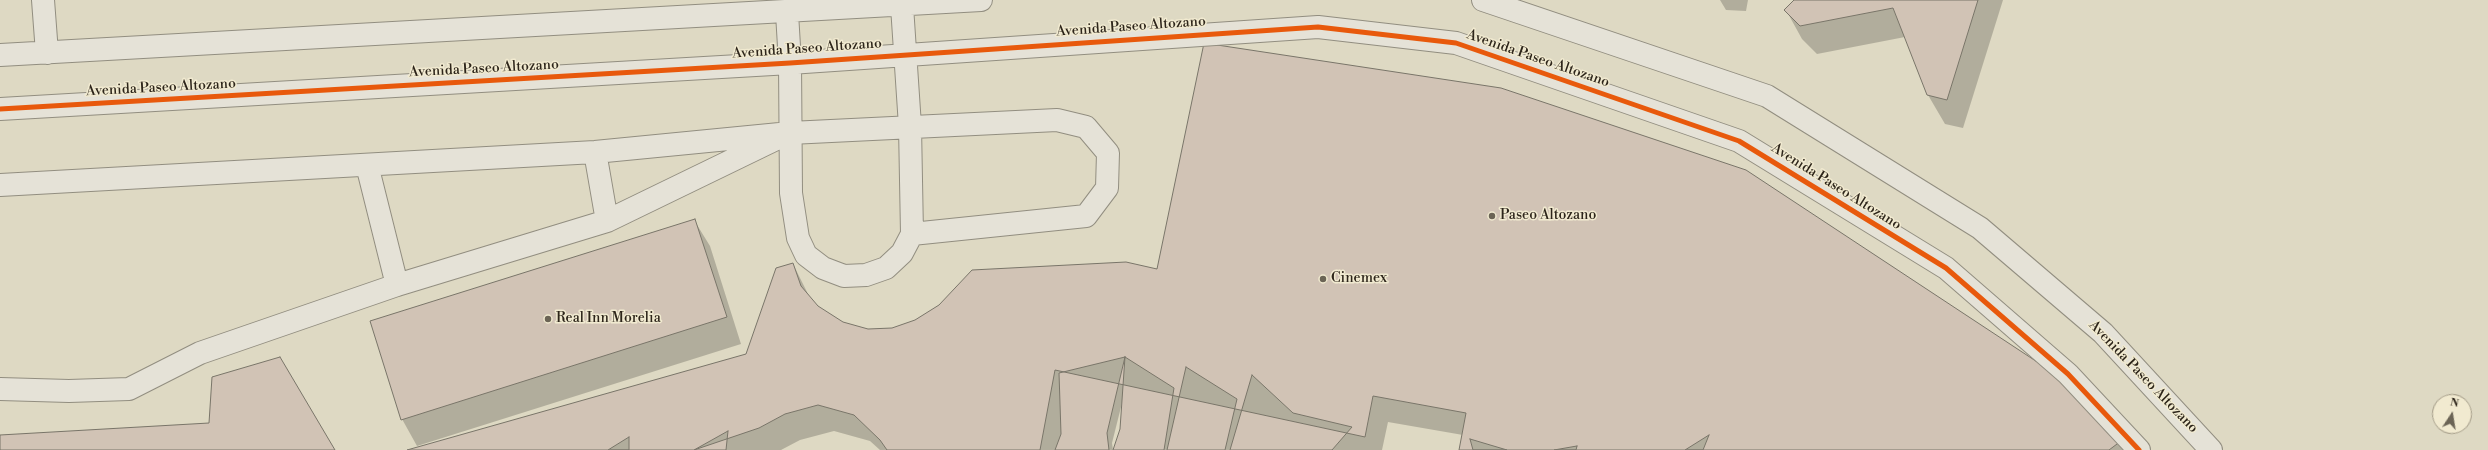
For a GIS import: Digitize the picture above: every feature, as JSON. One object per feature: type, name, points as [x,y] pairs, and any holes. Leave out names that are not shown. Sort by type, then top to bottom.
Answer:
[{"type":"street","points":[[42,0],[47,53]]},
{"type":"street","points":[[0,55],[902,6],[981,0]]},
{"type":"street","name":"Avenida Paseo Altozano","points":[[1483,0],[1767,96],[1980,228],[2104,333],[2211,450]]},
{"type":"street","points":[[787,12],[790,63],[790,133],[794,217],[798,238],[806,255],[823,268],[844,276],[866,275],[886,268],[902,253],[912,234],[910,126],[902,6]]},
{"type":"street","name":"Avenida Paseo Altozano","points":[[0,109],[790,63],[1318,27],[1456,43],[1739,141],[1946,268],[2068,374],[2139,450]]},
{"type":"street","points":[[0,185],[595,152],[790,133],[1057,120],[1086,127],[1108,153],[1107,188],[1086,216],[912,234]]},
{"type":"street","points":[[0,389],[69,391],[129,389],[200,352],[397,285],[607,221],[790,133]]},
{"type":"street","points":[[595,152],[607,221]]},
{"type":"street","points":[[368,164],[397,285]]},
{"type":"building","points":[[1794,0],[1978,0],[1947,100],[1927,95],[1893,8],[1800,26],[1784,10]]},
{"type":"building","name":"Paseo Altozano","points":[[1204,43],[1501,88],[1746,170],[2063,379],[2121,441],[2109,450],[1459,450],[1466,413],[1373,396],[1365,437],[1055,370],[1040,450],[887,450],[880,440],[854,415],[818,405],[785,414],[759,428],[694,450],[407,450],[746,354],[776,268],[793,263],[801,286],[818,306],[843,322],[868,329],[892,328],[915,320],[939,305],[972,270],[1126,262],[1157,269]]},
{"type":"building","name":"Real Inn Morelia","points":[[695,219],[727,317],[401,420],[370,321]]},
{"type":"building","points":[[280,357],[335,450],[0,450],[0,435],[209,423],[212,377]]},
{"type":"building","points":[[1125,357],[1107,433],[1109,450],[1055,450],[1061,434],[1059,373]]},
{"type":"building","points":[[1125,357],[1174,388],[1164,450],[1113,450],[1120,429]]},
{"type":"building","points":[[1186,367],[1237,399],[1225,450],[1167,450]]},
{"type":"building","points":[[1252,375],[1293,413],[1352,427],[1332,450],[1230,450]]},
{"type":"building","points":[[728,431],[726,450],[694,450]]},
{"type":"building","points":[[1709,435],[1703,450],[1685,450]]},
{"type":"building","points":[[629,437],[629,450],[608,450]]},
{"type":"building","points":[[1470,439],[1507,450],[1473,450]]},
{"type":"building","points":[[1577,446],[1576,450],[1554,450]]},
{"type":"cycle path","points":[[0,109],[790,63],[1318,27],[1456,43],[1739,141],[1946,268],[2068,374],[2139,450]]},
{"type":"place","name":"Paseo Altozano","points":[[1492,216]]},
{"type":"place","name":"Cinemex","points":[[1323,279]]},
{"type":"place","name":"Real Inn Morelia","points":[[548,319]]}]
